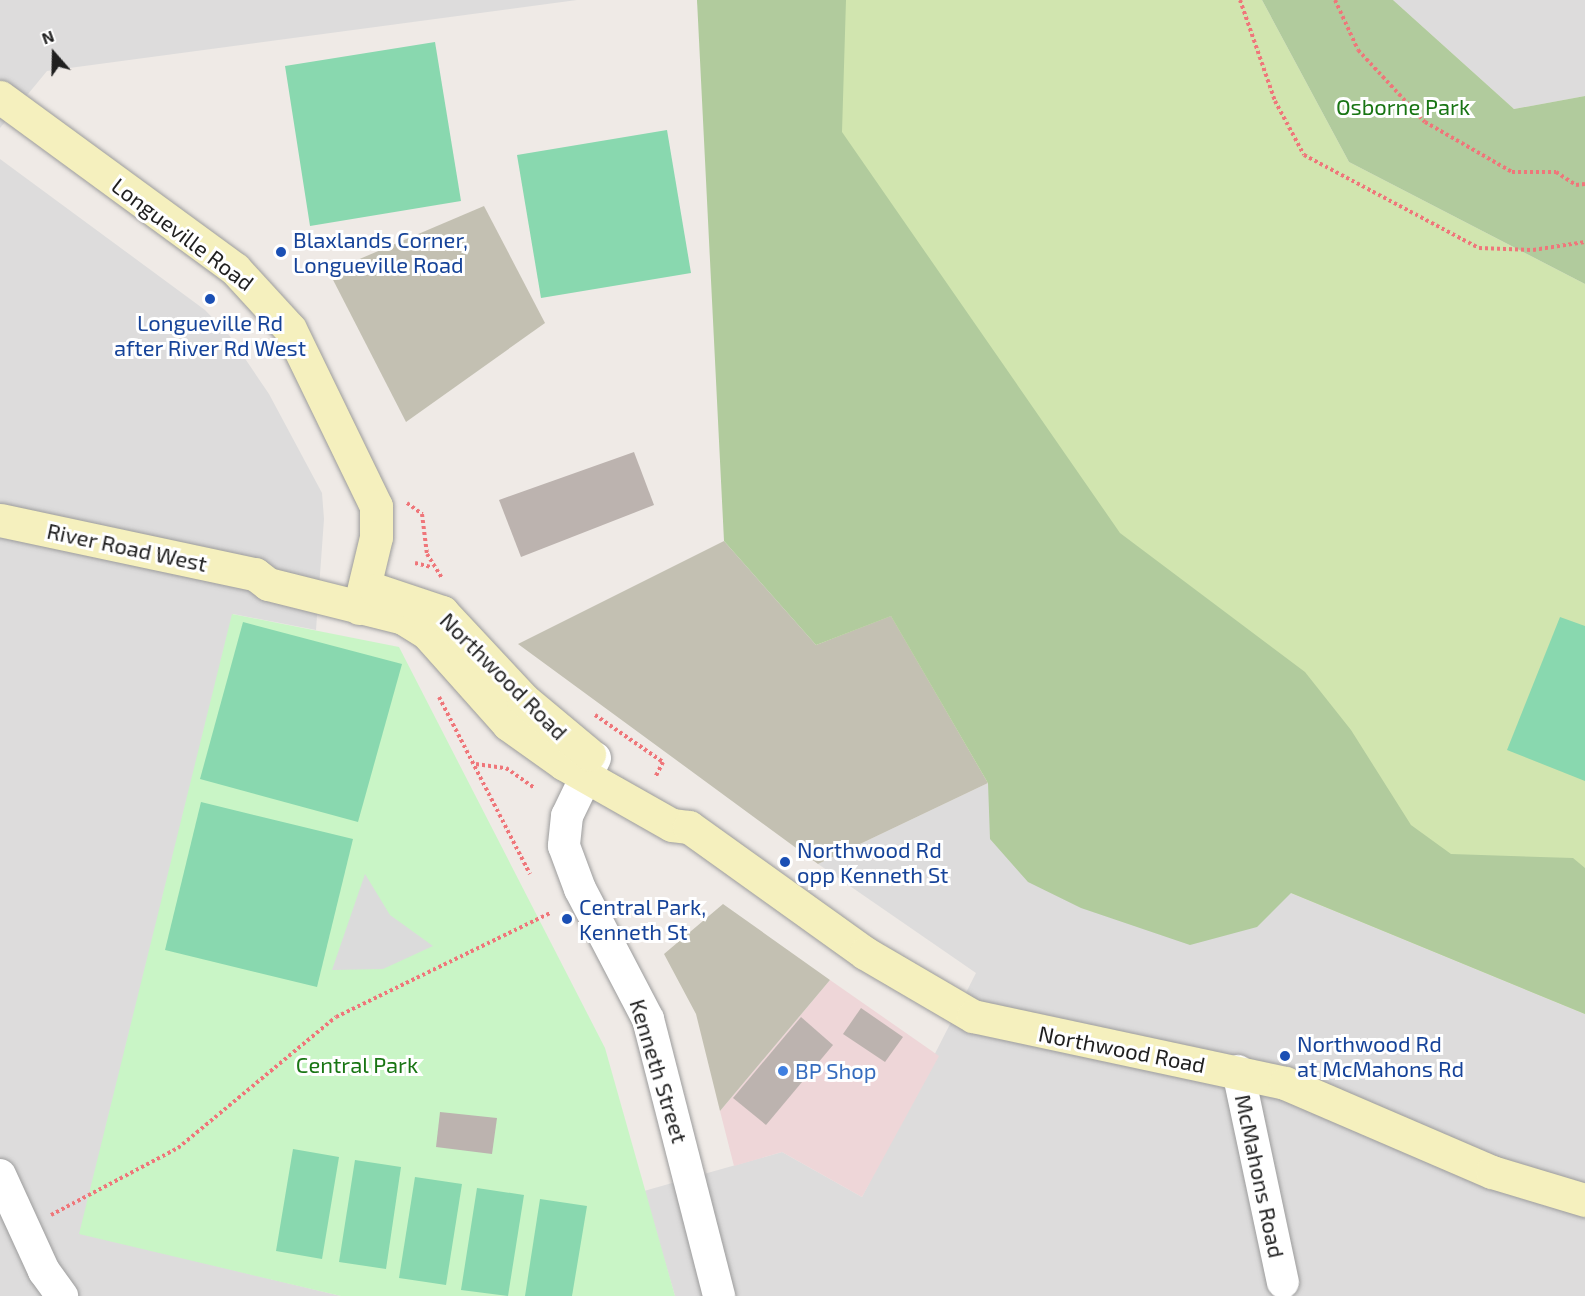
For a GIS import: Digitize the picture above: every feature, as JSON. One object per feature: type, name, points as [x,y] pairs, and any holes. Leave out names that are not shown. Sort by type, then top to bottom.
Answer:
[{"type":"main road","name":"Longueville Road","points":[[0,98],[235,269],[290,328],[376,506],[361,598]]},
{"type":"main road","name":"River Road West","points":[[0,520],[255,574],[273,569],[361,598]]},
{"type":"main road","name":"Northwood Road","points":[[361,598],[442,612],[590,766],[672,825],[689,827],[865,953],[973,1016],[1238,1071],[1328,1100],[1492,1172],[1572,1197]]},
{"type":"street","name":"Kenneth Street","points":[[590,766],[564,832],[568,864],[648,1019],[719,1296]]},
{"type":"street","name":"McMahons Road","points":[[1238,1071],[1283,1282]]},
{"type":"street","points":[[0,1175],[23,1230],[62,1296]]},
{"type":"street","name":"Northwood Road","points":[[1572,1197],[1585,1213]]},
{"type":"path","points":[[1240,0],[1275,101],[1304,156],[1479,248],[1533,250],[1585,242]]},
{"type":"path","points":[[1335,0],[1358,50],[1425,122],[1512,172],[1556,172],[1576,185],[1585,184]]},
{"type":"path","points":[[410,506],[422,514],[431,567]]},
{"type":"path","points":[[415,563],[431,567],[448,583]]},
{"type":"path","points":[[437,692],[476,764],[530,874]]},
{"type":"path","points":[[584,708],[663,762],[656,776]]},
{"type":"path","points":[[476,764],[506,768],[535,788]]},
{"type":"path","points":[[23,1230],[178,1148],[336,1017],[550,913]]},
{"type":"shaded area","points":[[0,0],[577,0],[47,71],[0,128]]},
{"type":"shaded area","points":[[1393,0],[1585,0],[1585,96],[1514,109]]},
{"type":"shaded area","points":[[0,159],[205,310],[229,335],[269,394],[322,493],[324,519],[316,630],[233,614],[80,1233],[341,1296],[0,1296]]},
{"type":"shaded area","points":[[484,206],[545,323],[406,422],[329,272]]},
{"type":"shaded area","points":[[724,541],[816,645],[891,615],[988,783],[818,864],[518,644]]},
{"type":"shaded area","points":[[988,783],[1291,893],[1585,1014],[1585,1296],[675,1296],[644,1191],[782,1152],[862,1197],[976,973],[818,864]]},
{"type":"shaded area","points":[[365,874],[390,915],[433,946],[383,969],[332,970]]},
{"type":"shaded area","points":[[723,904],[830,980],[720,1111],[696,1014],[664,954]]},
{"type":"shaded area","points":[[830,980],[939,1056],[862,1197],[782,1152],[734,1166],[720,1111]]},
{"type":"green space","points":[[697,0],[1262,0],[1349,162],[1585,284],[1585,1014],[1291,893],[988,783],[891,616],[816,645]]},
{"type":"green space","points":[[697,0],[846,0],[842,132],[1120,533],[1305,672],[1351,730],[1411,825],[1451,854],[1573,858],[1585,868],[1585,1014],[1291,893],[1257,927],[1190,945],[1081,908],[1028,882],[990,839],[988,783],[891,616],[816,645],[724,541]]},
{"type":"green space","name":"Osborne Park","points":[[1262,0],[1393,0],[1514,109],[1585,96],[1585,284],[1349,162]]},
{"type":"green space","points":[[435,42],[461,201],[310,226],[285,66]]},
{"type":"green space","points":[[667,130],[691,273],[541,298],[517,155]]},
{"type":"green space","name":"Central Park","points":[[232,614],[399,647],[605,1048],[675,1296],[341,1296],[79,1234]]},
{"type":"green space","points":[[1560,617],[1585,626],[1585,781],[1507,750]]},
{"type":"green space","points":[[243,622],[402,664],[358,822],[200,779]]},
{"type":"green space","points":[[201,802],[353,839],[317,987],[165,950]]},
{"type":"green space","points":[[293,1149],[339,1157],[322,1259],[276,1251]]},
{"type":"green space","points":[[355,1160],[401,1167],[386,1269],[339,1262]]},
{"type":"green space","points":[[415,1177],[462,1184],[446,1285],[399,1278]]},
{"type":"green space","points":[[477,1188],[524,1195],[508,1296],[461,1290]]},
{"type":"green space","points":[[540,1199],[587,1206],[572,1296],[525,1296]]},
{"type":"building","points":[[634,452],[654,505],[521,557],[499,500]]},
{"type":"building","points":[[861,1008],[903,1037],[885,1062],[843,1034]]},
{"type":"building","name":"BP Shop","points":[[801,1017],[833,1045],[766,1125],[733,1098]]},
{"type":"building","points":[[440,1112],[497,1118],[492,1154],[436,1147]]},
{"type":"place","name":"Blaxlands Corner, Longueville Road","points":[[281,252]]},
{"type":"place","name":"Longueville Rd after River Rd West","points":[[210,299]]},
{"type":"place","name":"Northwood Rd opp Kenneth St","points":[[785,862]]},
{"type":"place","name":"Central Park, Kenneth St","points":[[567,919]]},
{"type":"place","name":"Northwood Rd at McMahons Rd","points":[[1285,1056]]},
{"type":"place","name":"BP Shop","points":[[783,1071]]}]
